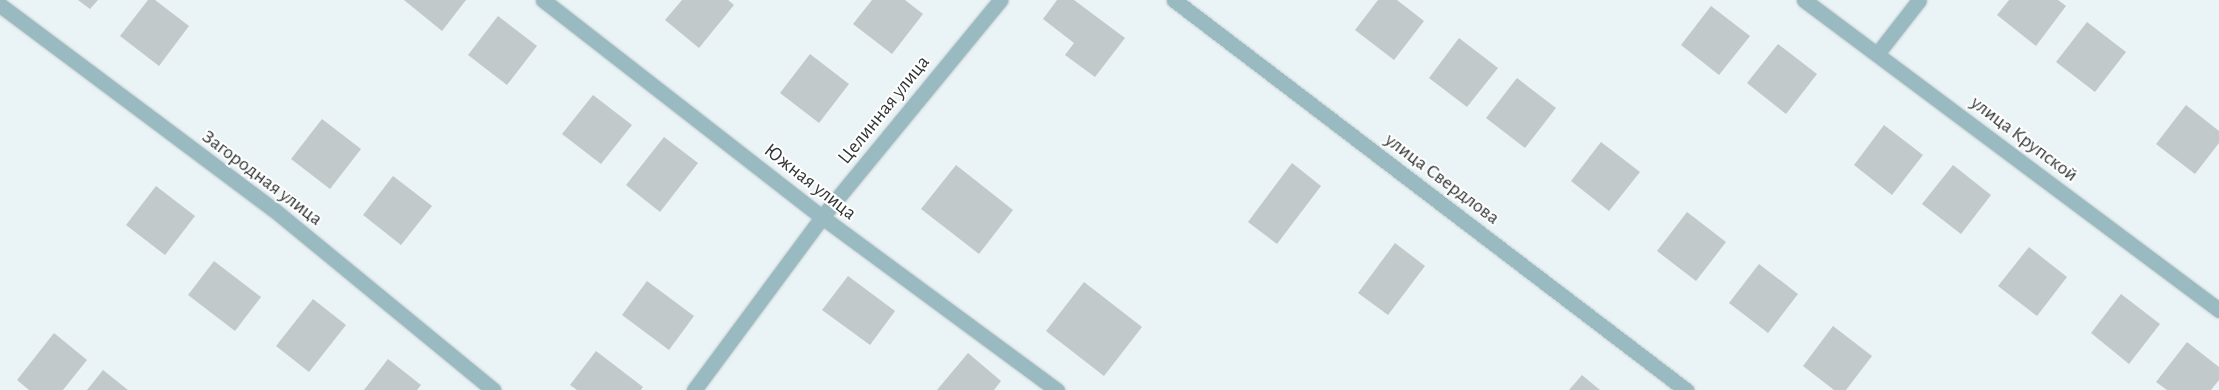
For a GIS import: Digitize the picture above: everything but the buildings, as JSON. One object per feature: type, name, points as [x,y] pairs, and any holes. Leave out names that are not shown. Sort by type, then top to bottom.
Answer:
[{"type":"street","name":"Южная улица","points":[[543,0],[822,217],[1057,390]]},
{"type":"street","name":"Целинная улица","points":[[694,390],[822,217],[1000,0]]},
{"type":"street","name":"улица Свердлова","points":[[1174,0],[1686,390]]},
{"type":"street","name":"улица Крупской","points":[[1804,0],[2219,310]]},
{"type":"street","points":[[1877,54],[1919,0]]},
{"type":"street","name":"Загородная улица","points":[[0,6],[273,209],[494,390]]}]
